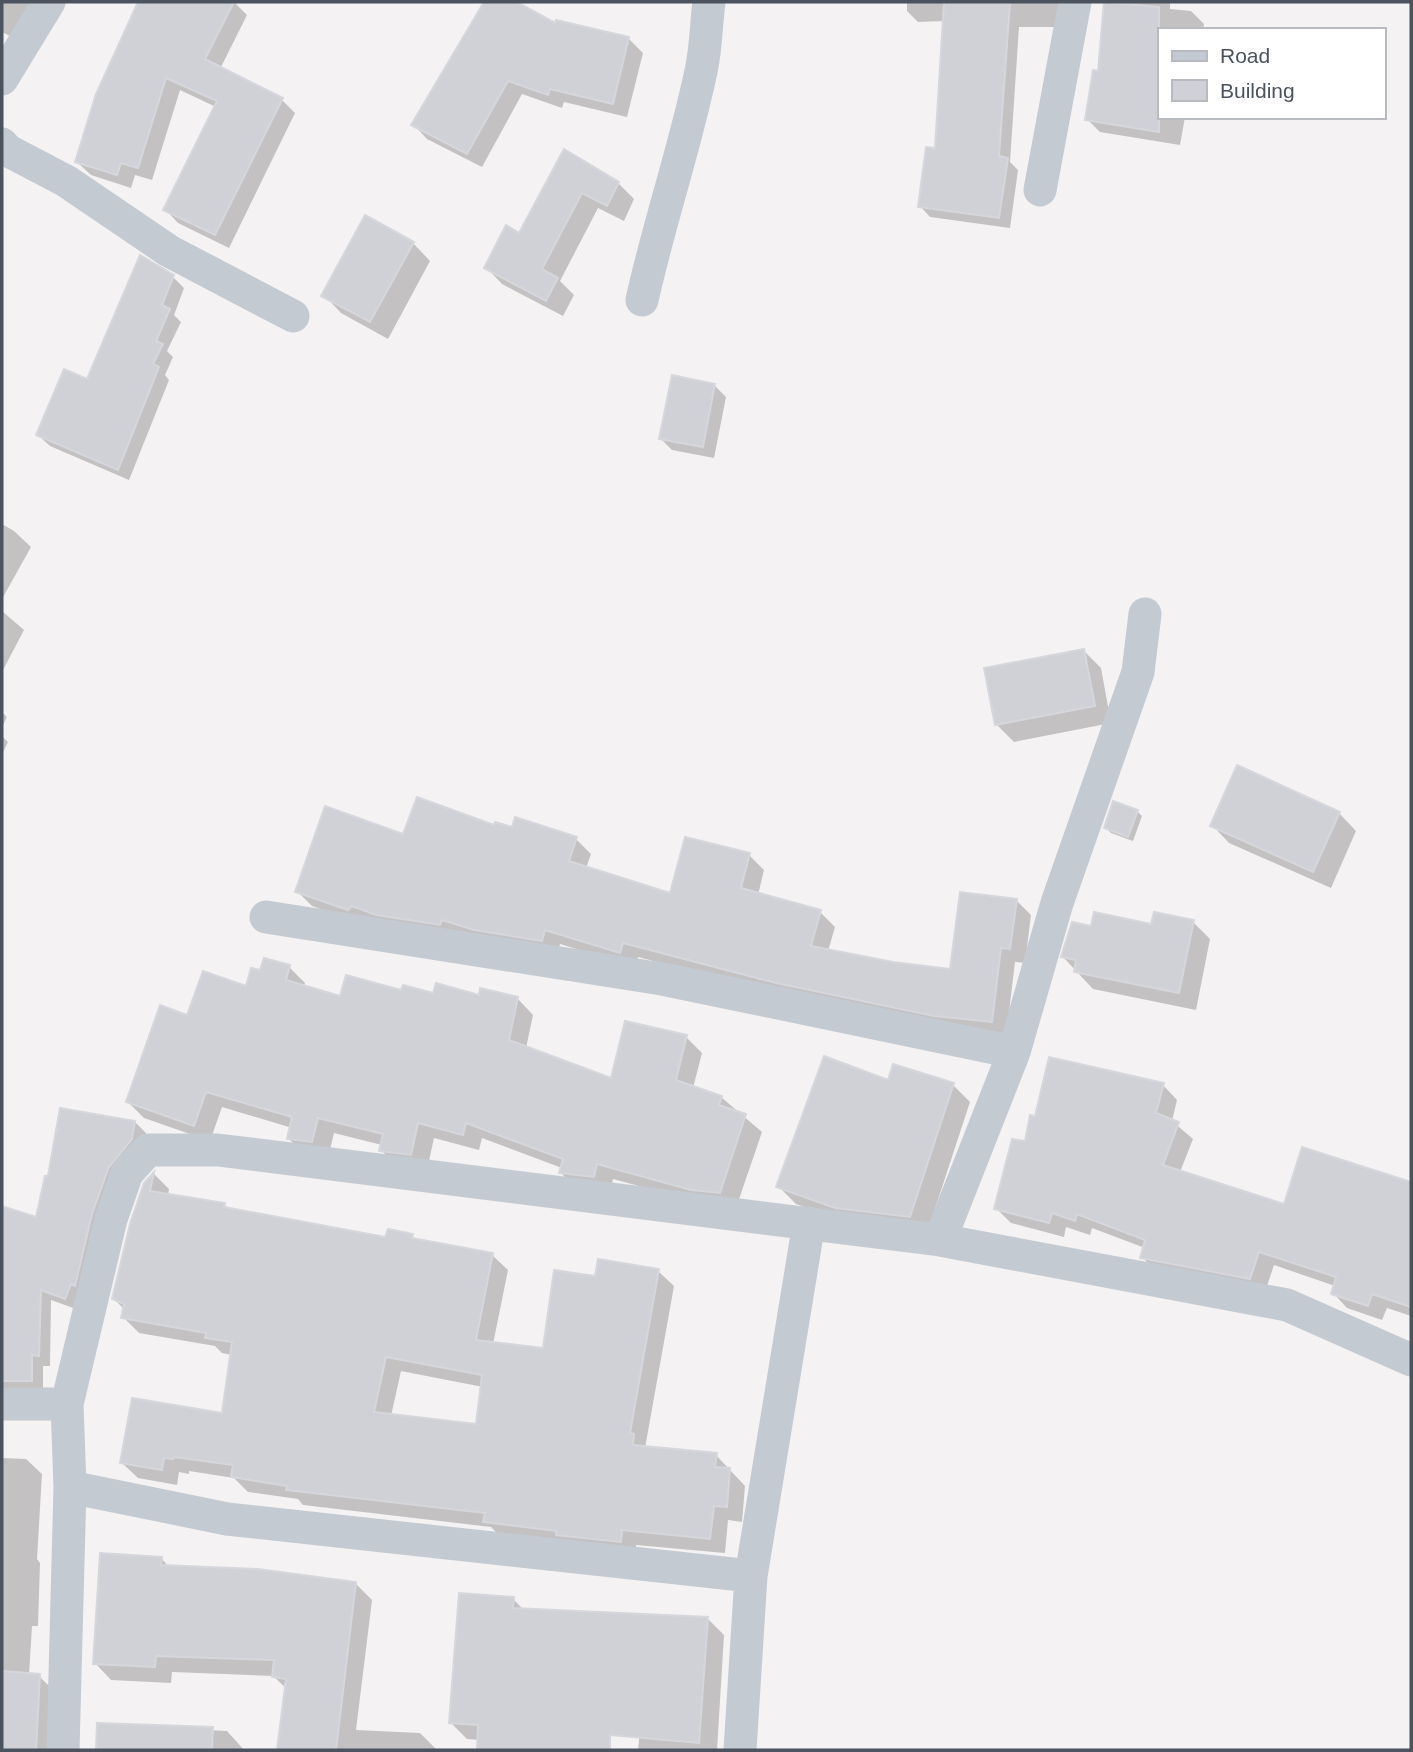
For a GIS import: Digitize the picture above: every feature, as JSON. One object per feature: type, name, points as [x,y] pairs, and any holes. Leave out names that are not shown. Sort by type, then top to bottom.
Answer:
[{"type":"street","points":[[2,79],[49,2]]},
{"type":"street","points":[[642,300],[656,234],[677,173],[702,68],[709,2]]},
{"type":"street","points":[[1041,190],[1075,2]]},
{"type":"street","points":[[2,144],[8,150],[65,181],[169,251],[293,316]]},
{"type":"street","points":[[940,1240],[1014,1052],[1056,903],[1138,672],[1145,614]]},
{"type":"street","points":[[266,917],[662,979],[1014,1052]]},
{"type":"street","points":[[63,1750],[69,1486],[67,1404],[111,1219],[127,1173],[148,1150],[218,1150],[940,1240],[1287,1305],[1411,1360]]},
{"type":"street","points":[[740,1750],[751,1576],[809,1223]]},
{"type":"street","points":[[2,1404],[67,1404]]},
{"type":"street","points":[[69,1486],[227,1519],[751,1576]]},
{"type":"building","points":[[138,2],[234,2],[205,59],[283,98],[215,235],[163,210],[217,101],[166,78],[138,168],[121,163],[117,175],[75,162],[96,94]]},
{"type":"building","points":[[484,2],[517,2],[555,23],[556,20],[629,37],[613,104],[550,89],[548,95],[508,81],[467,154],[411,125]]},
{"type":"building","points":[[944,2],[1010,2],[999,156],[1008,158],[999,218],[918,207],[926,147],[935,148]]},
{"type":"building","points":[[1104,2],[1159,7],[1159,132],[1085,120],[1093,70],[1098,71]]},
{"type":"building","points":[[564,149],[619,182],[607,206],[582,193],[542,269],[558,278],[546,301],[484,268],[506,225],[519,233]]},
{"type":"building","points":[[365,215],[414,242],[370,322],[321,296]]},
{"type":"building","points":[[140,255],[174,275],[162,305],[170,309],[156,341],[163,344],[153,364],[159,367],[118,470],[36,435],[64,369],[87,379]]},
{"type":"building","points":[[672,375],[715,384],[703,447],[659,439]]},
{"type":"building","points":[[1084,649],[1095,706],[995,725],[984,668]]},
{"type":"building","points":[[1237,765],[1340,812],[1313,872],[1210,826]]},
{"type":"building","points":[[417,797],[494,825],[495,822],[512,827],[515,817],[577,837],[569,861],[670,893],[685,837],[750,853],[741,888],[821,910],[811,946],[893,962],[950,969],[960,892],[1017,899],[1010,949],[1001,948],[992,1022],[934,1016],[776,983],[623,943],[620,953],[545,930],[542,941],[474,930],[442,920],[440,925],[376,915],[352,906],[348,910],[295,892],[325,806],[403,834]]},
{"type":"building","points":[[1113,801],[1138,810],[1128,837],[1104,828]]},
{"type":"building","points":[[1094,912],[1151,924],[1154,912],[1194,920],[1179,993],[1074,972],[1076,960],[1061,957],[1072,922],[1091,926]]},
{"type":"building","points":[[264,958],[290,965],[286,980],[340,996],[346,975],[401,990],[403,985],[433,993],[436,983],[479,995],[480,988],[518,997],[509,1040],[611,1078],[625,1021],[687,1035],[676,1080],[722,1096],[719,1105],[746,1114],[720,1193],[691,1190],[597,1164],[594,1177],[559,1173],[563,1159],[466,1123],[463,1135],[418,1123],[411,1155],[379,1151],[383,1134],[318,1118],[312,1142],[287,1139],[292,1117],[206,1092],[194,1126],[126,1102],[160,1005],[187,1015],[203,971],[246,986],[251,968],[260,970]]},
{"type":"building","points":[[824,1056],[888,1080],[893,1064],[954,1083],[910,1217],[835,1208],[776,1187]]},
{"type":"building","points":[[1049,1057],[1164,1083],[1156,1113],[1179,1122],[1163,1165],[1284,1204],[1302,1147],[1411,1182],[1411,1307],[1372,1294],[1368,1306],[1331,1294],[1336,1277],[1259,1252],[1250,1279],[1140,1258],[1145,1240],[1077,1214],[1075,1221],[1052,1213],[1049,1223],[994,1209],[1012,1139],[1025,1141],[1030,1115],[1035,1116]]},
{"type":"building","points":[[60,1108],[135,1121],[132,1139],[109,1167],[92,1214],[75,1286],[71,1284],[65,1299],[41,1290],[39,1356],[32,1355],[32,1381],[2,1381],[2,1206],[36,1217],[45,1176],[48,1176]]},
{"type":"building","points":[[154,1172],[150,1191],[225,1203],[224,1207],[385,1237],[388,1229],[413,1234],[412,1238],[493,1253],[476,1340],[543,1348],[554,1270],[595,1276],[598,1259],[659,1269],[630,1433],[634,1434],[633,1445],[717,1453],[715,1467],[730,1468],[727,1507],[714,1506],[710,1539],[622,1530],[621,1542],[556,1535],[556,1531],[483,1522],[485,1513],[286,1490],[287,1486],[231,1477],[233,1465],[174,1457],[164,1458],[162,1470],[120,1463],[132,1398],[222,1413],[232,1342],[205,1338],[206,1333],[121,1318],[124,1304],[112,1299],[130,1224],[144,1183]],"holes":[[[386,1357],[482,1375],[476,1424],[374,1412]]]},
{"type":"building","points":[[100,1553],[162,1557],[161,1565],[258,1569],[356,1582],[336,1750],[277,1750],[286,1679],[272,1677],[274,1660],[156,1656],[155,1667],[93,1664]]},
{"type":"building","points":[[459,1593],[514,1597],[513,1608],[708,1617],[699,1743],[610,1735],[610,1750],[477,1750],[478,1725],[449,1723]]},
{"type":"building","points":[[2,1671],[40,1674],[36,1750],[2,1750]]},
{"type":"building","points":[[97,1723],[213,1727],[212,1750],[96,1750]]}]
